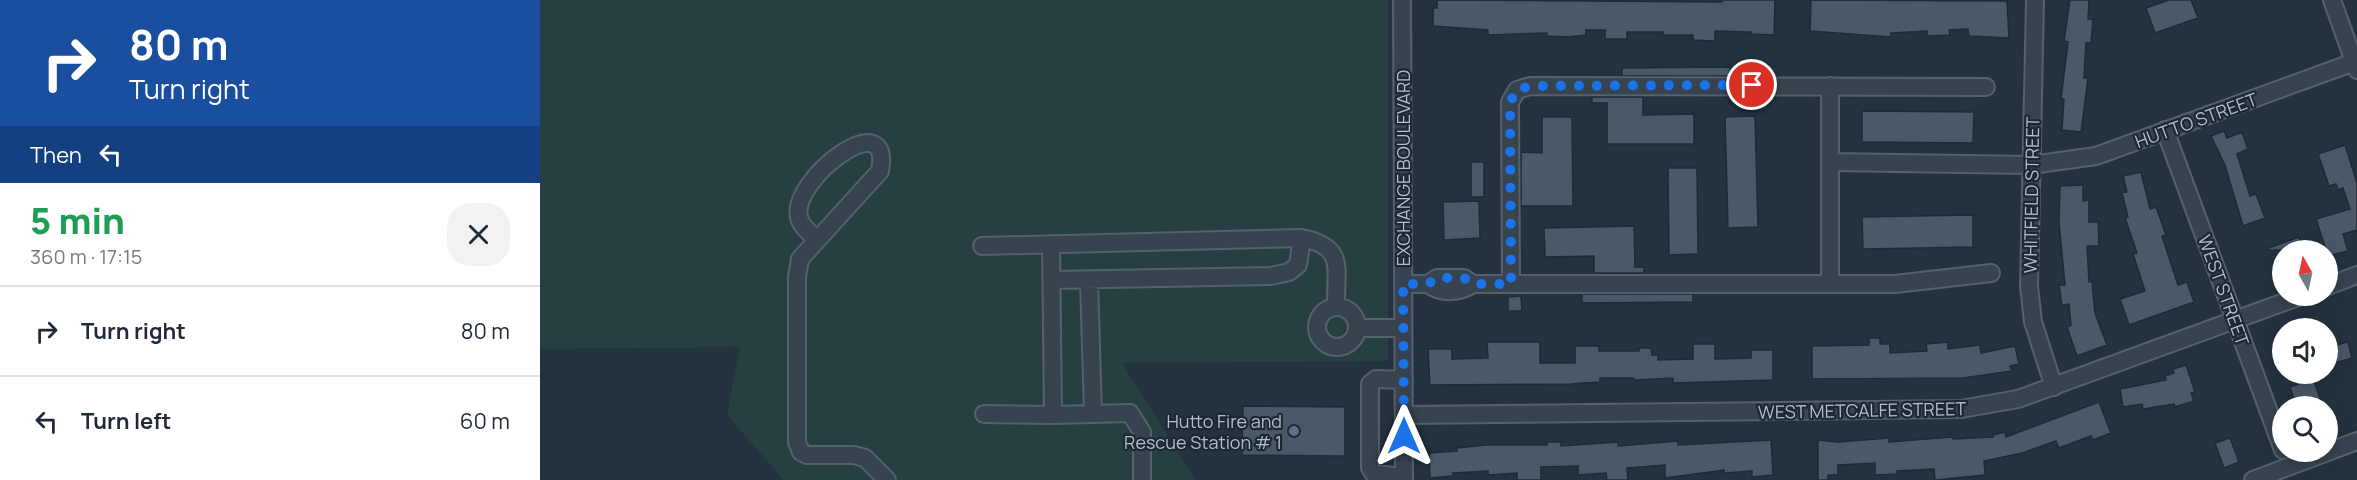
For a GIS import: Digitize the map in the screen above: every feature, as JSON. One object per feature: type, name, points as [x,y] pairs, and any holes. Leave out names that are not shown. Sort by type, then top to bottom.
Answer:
[{"type":"street","name":"EXCHANGE BOULEVARD","points":[[1402,0],[1404,478]]},
{"type":"street","name":"WHITFIELD STREET","points":[[2036,0],[2029,286],[2033,322],[2054,387]]},
{"type":"street","points":[[2332,0],[2356,65]]},
{"type":"street","name":"HUTTO STREET","points":[[1830,162],[2031,165],[2096,156],[2356,65]]},
{"type":"street","points":[[1511,284],[1510,102],[1517,90],[1530,86],[1986,87]]},
{"type":"street","points":[[1822,86],[1830,162],[1823,284]]},
{"type":"street","name":"WEST STREET","points":[[2165,130],[2272,419]]},
{"type":"street","points":[[817,238],[805,228],[799,218],[803,191],[846,148],[859,143],[872,143],[880,150],[882,160],[880,171],[800,259],[797,277],[797,442],[801,452],[807,455],[854,455],[865,458],[887,480]]},
{"type":"street","points":[[1052,280],[1271,276],[1289,273],[1298,265],[1302,238]]},
{"type":"street","points":[[982,246],[1302,238],[1322,242],[1332,250],[1335,260],[1336,307]]},
{"type":"street","points":[[1051,244],[1053,415]]},
{"type":"street","points":[[1403,284],[1428,284],[1437,278],[1464,278],[1473,284],[1895,284],[1991,273]]},
{"type":"street","points":[[2338,282],[2357,275]]},
{"type":"street","points":[[1089,280],[1093,414]]},
{"type":"street","name":"WEST METCALFE STREET","points":[[1404,415],[1961,409],[2009,402],[2274,306]]},
{"type":"street","points":[[1336,307],[1343,307],[1354,315],[1358,328],[1348,345],[1335,347],[1323,342],[1317,330],[1320,317],[1336,307]]},
{"type":"street","points":[[1358,328],[1403,328]]},
{"type":"street","points":[[1404,380],[1376,379],[1370,384],[1370,468],[1374,474],[1404,478]]},
{"type":"street","points":[[984,414],[1130,413],[1142,432],[1142,480]]},
{"type":"street","points":[[2338,447],[2357,441]]},
{"type":"street","points":[[2253,480],[2288,462]]},
{"type":"green space","points":[[540,0],[1388,0],[1388,361],[1122,363],[1195,480],[784,480],[727,415],[740,347],[540,349]]},
{"type":"building","points":[[1437,0],[1722,2],[1722,0],[1775,0],[1774,35],[1715,31],[1715,41],[1693,40],[1693,35],[1663,35],[1663,32],[1627,32],[1627,39],[1605,39],[1605,30],[1586,30],[1586,35],[1568,37],[1547,36],[1547,33],[1488,35],[1488,30],[1433,26],[1433,8],[1437,8]]},
{"type":"building","points":[[1811,0],[2007,1],[2009,38],[1969,36],[1968,29],[1949,30],[1950,35],[1927,36],[1927,31],[1891,33],[1891,37],[1810,31]]},
{"type":"building","points":[[2070,0],[2089,0],[2088,19],[2093,20],[2091,43],[2086,43],[2084,78],[2088,78],[2081,132],[2062,130],[2064,99],[2061,99],[2068,42],[2064,41]]},
{"type":"building","points":[[2169,0],[2191,0],[2198,18],[2155,33],[2146,8]]},
{"type":"building","points":[[1730,67],[1730,76],[1622,76],[1622,68]]},
{"type":"building","points":[[1592,97],[1643,97],[1643,115],[1694,114],[1694,144],[1607,144],[1607,103],[1592,103]]},
{"type":"building","points":[[1862,111],[1974,112],[1973,143],[1862,142]]},
{"type":"building","points":[[1755,116],[1758,227],[1728,228],[1725,117]]},
{"type":"building","points":[[1542,117],[1572,117],[1573,206],[1521,206],[1521,152],[1542,153]]},
{"type":"building","points":[[2224,131],[2227,138],[2242,132],[2248,149],[2237,154],[2250,196],[2256,194],[2265,218],[2243,226],[2225,165],[2211,136]]},
{"type":"building","points":[[2345,145],[2357,183],[2357,230],[2343,234],[2348,251],[2338,254],[2338,240],[2323,240],[2316,219],[2350,209],[2343,188],[2338,190],[2336,184],[2329,186],[2318,154]]},
{"type":"building","points":[[1471,162],[1484,162],[1484,197],[1471,197]]},
{"type":"building","points":[[1668,168],[1697,168],[1698,254],[1669,255]]},
{"type":"building","points":[[2141,172],[2150,209],[2156,207],[2166,235],[2162,236],[2178,285],[2187,282],[2194,302],[2129,325],[2120,299],[2145,291],[2133,254],[2137,253],[2125,218],[2128,217],[2122,193],[2127,192],[2123,176]]},
{"type":"building","points":[[2083,185],[2083,201],[2089,200],[2089,222],[2098,222],[2099,246],[2087,246],[2089,282],[2092,281],[2095,313],[2107,345],[2077,356],[2067,327],[2071,325],[2069,304],[2062,305],[2059,285],[2065,285],[2059,222],[2060,186]]},
{"type":"building","points":[[1479,201],[1480,238],[1444,240],[1443,202]]},
{"type":"building","points":[[1973,215],[1973,247],[1863,249],[1862,217]]},
{"type":"building","points":[[1634,226],[1635,267],[1644,267],[1644,273],[1594,273],[1594,256],[1545,257],[1544,228]]},
{"type":"building","points":[[1582,294],[1693,294],[1693,302],[1582,303]]},
{"type":"building","points":[[1521,296],[1522,311],[1508,311],[1508,297]]},
{"type":"building","points":[[1869,338],[1880,338],[1880,344],[1890,344],[1890,353],[1927,351],[1926,344],[1948,342],[1948,349],[1980,345],[1981,353],[2015,346],[2019,364],[2010,366],[2012,371],[1963,378],[1812,379],[1812,346],[1869,345]]},
{"type":"building","points":[[1487,342],[1540,342],[1540,363],[1575,363],[1575,346],[1599,346],[1599,351],[1639,351],[1639,348],[1651,348],[1652,355],[1658,355],[1658,360],[1693,359],[1693,344],[1715,344],[1715,359],[1751,358],[1751,350],[1773,350],[1773,380],[1673,383],[1673,378],[1634,380],[1634,378],[1600,378],[1600,382],[1571,384],[1430,385],[1428,349],[1452,349],[1452,359],[1488,358]]},
{"type":"building","points":[[2348,342],[2352,358],[2338,362],[2338,344]]},
{"type":"building","points":[[2186,365],[2195,392],[2191,393],[2194,401],[2175,407],[2174,404],[2143,409],[2142,404],[2123,407],[2120,389],[2166,380],[2165,376],[2174,373],[2173,369]]},
{"type":"building","points":[[2299,384],[2315,384],[2319,396],[2293,396],[2290,387]]},
{"type":"building","points":[[2099,402],[2111,433],[2093,440],[2091,436],[2059,448],[2056,441],[2022,453],[1984,461],[1985,475],[1935,480],[1934,469],[1875,475],[1875,463],[1838,465],[1838,475],[1828,475],[1828,480],[1818,480],[1818,440],[1838,442],[1889,438],[1889,442],[1953,437],[1953,439],[1993,437],[1993,435],[2005,432],[2006,437]]},
{"type":"building","name":"Hutto Fire and Rescue Station # 1","points":[[1243,406],[1345,407],[1345,456],[1242,455]]},
{"type":"building","points":[[2230,438],[2239,462],[2224,468],[2215,443]]},
{"type":"building","points":[[1771,440],[1773,475],[1752,477],[1752,471],[1724,473],[1724,470],[1665,478],[1665,465],[1627,468],[1628,480],[1607,480],[1606,473],[1578,475],[1578,466],[1541,467],[1541,480],[1517,480],[1517,473],[1488,475],[1488,471],[1453,473],[1453,476],[1430,478],[1429,453],[1457,451],[1457,448],[1486,445],[1547,445],[1547,442],[1561,442],[1561,446],[1618,442],[1618,446],[1678,441],[1678,445]]},
{"type":"place","name":"Hutto Fire and Rescue Station # 1","points":[[1294,431]]},
{"type":"route","points":[[1404,436],[1403,284],[1428,284],[1437,278],[1464,278],[1473,284],[1511,284],[1510,102],[1517,90],[1530,86],[1752,85]]}]
